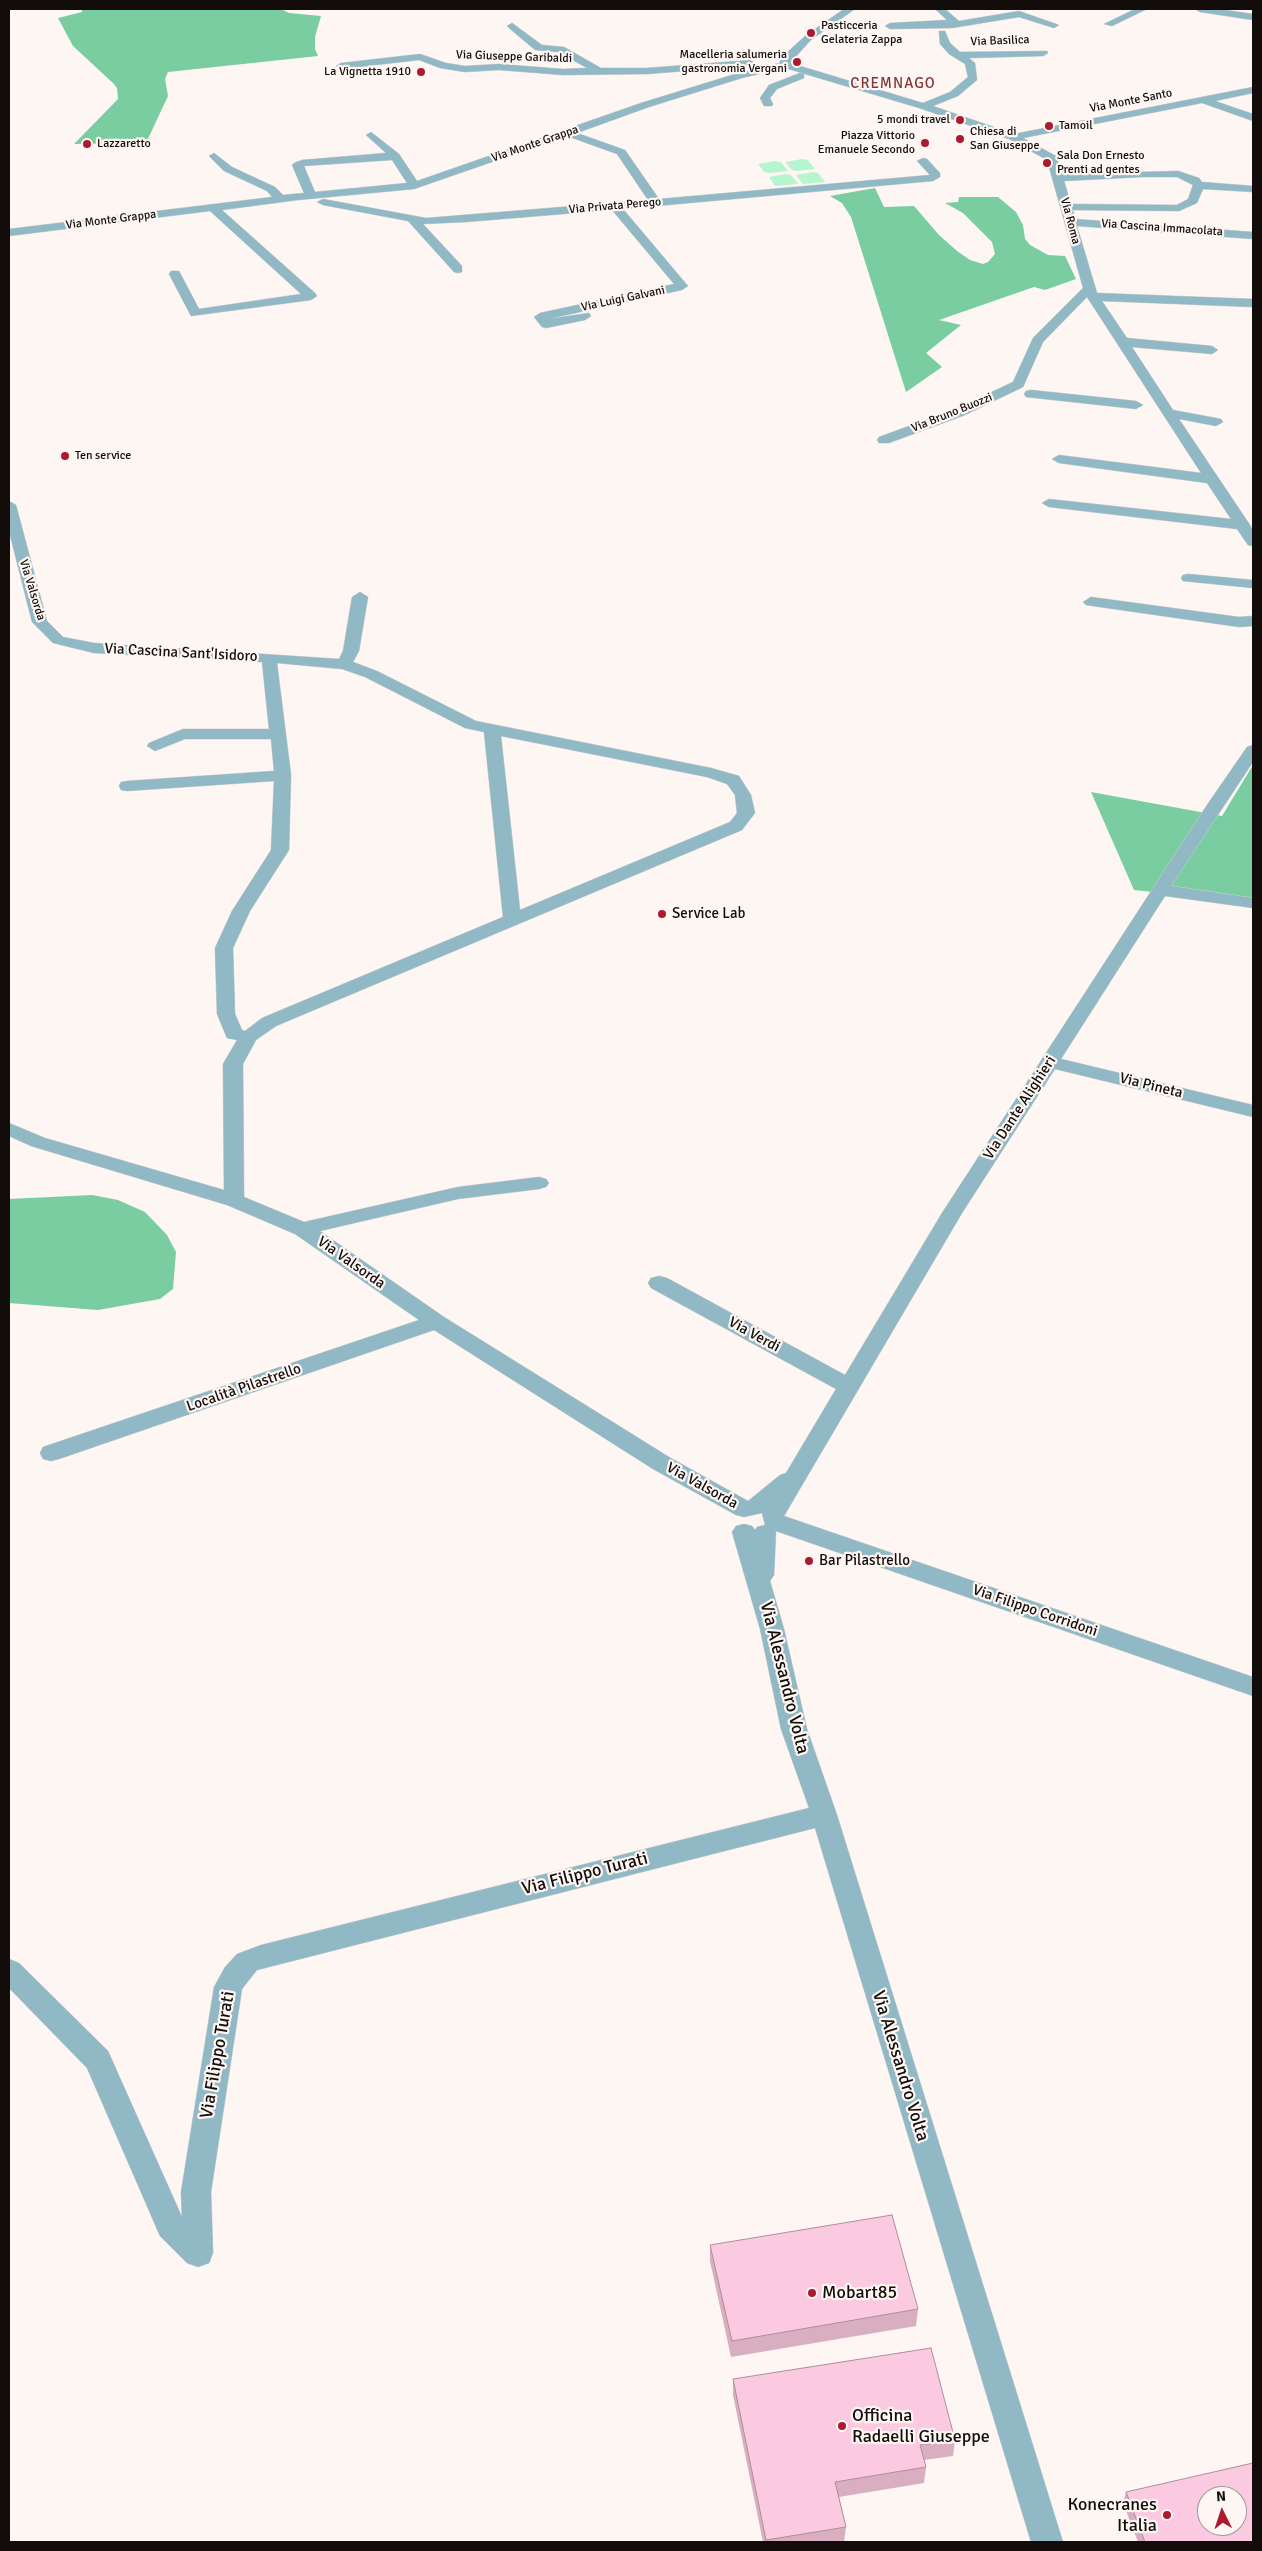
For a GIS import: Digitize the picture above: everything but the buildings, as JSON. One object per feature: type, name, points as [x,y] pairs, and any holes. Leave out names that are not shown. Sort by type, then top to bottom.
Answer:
[{"type":"street","points":[[784,63],[808,38],[850,9]]},
{"type":"street","points":[[940,9],[956,23],[952,25]]},
{"type":"street","points":[[1109,24],[1142,9]]},
{"type":"street","points":[[1200,9],[1253,17]]},
{"type":"street","points":[[890,26],[952,25],[1019,14],[1054,25]]},
{"type":"street","name":"Via Giuseppe Garibaldi","points":[[512,26],[539,48],[560,49],[599,71]]},
{"type":"street","name":"Via Basilica","points":[[923,106],[954,94],[974,78],[970,63],[945,44],[942,33]]},
{"type":"street","points":[[415,49],[427,58]]},
{"type":"street","name":"Via Basilica","points":[[958,55],[1043,52]]},
{"type":"street","name":"Via Giuseppe Garibaldi","points":[[341,66],[415,57],[427,58],[444,66],[456,68],[499,67],[572,72],[662,70],[784,63]]},
{"type":"street","points":[[474,59],[478,62],[521,65],[542,70]]},
{"type":"street","points":[[644,59],[662,70]]},
{"type":"street","name":"Via Roma","points":[[784,63],[923,106],[1013,137],[1052,158],[1091,292],[1253,542]]},
{"type":"street","name":"Via Monte Grappa","points":[[9,233],[280,199],[414,186],[701,87],[784,63]]},
{"type":"street","points":[[768,104],[765,98],[773,87],[800,76]]},
{"type":"street","name":"Via Monte Santo","points":[[1013,137],[1253,90]]},
{"type":"street","points":[[1204,100],[1253,118]]},
{"type":"street","points":[[568,133],[621,152],[656,202]]},
{"type":"street","points":[[371,135],[395,156],[414,186]]},
{"type":"street","points":[[214,156],[228,169],[271,189],[280,199]]},
{"type":"street","points":[[311,196],[298,164],[395,156]]},
{"type":"street","name":"Via Privata Perego","points":[[298,197],[426,221],[466,219],[933,178],[936,175],[923,161]]},
{"type":"street","points":[[1058,178],[1178,174],[1195,180],[1199,185],[1253,189]]},
{"type":"street","points":[[1066,207],[1180,208],[1193,201],[1199,185]]},
{"type":"street","name":"Via Luigi Galvani","points":[[585,316],[546,324],[540,317],[682,286],[615,206]]},
{"type":"street","points":[[175,274],[195,313],[311,296],[213,208]]},
{"type":"street","points":[[412,219],[458,269]]},
{"type":"street","name":"Via Cascina Immacolata","points":[[1070,222],[1253,234]]},
{"type":"street","points":[[1091,292],[1253,303]]},
{"type":"street","name":"Via Bruno Buozzi","points":[[884,440],[960,412],[1018,384],[1037,341],[1091,292]]},
{"type":"street","points":[[1124,342],[1212,350]]},
{"type":"street","points":[[1031,394],[1136,405]]},
{"type":"street","points":[[1107,414],[1132,410],[1142,399],[1160,397]]},
{"type":"street","points":[[1170,413],[1216,422]]},
{"type":"street","points":[[1059,459],[1212,478]]},
{"type":"street","points":[[1049,503],[1242,525]]},
{"type":"street","name":"Via Valsorda","points":[[9,505],[40,622],[58,640]]},
{"type":"street","points":[[1188,578],[1253,584]]},
{"type":"street","points":[[344,664],[351,651],[360,597]]},
{"type":"street","points":[[1091,602],[1239,622],[1253,621]]},
{"type":"street","name":"Via Cascina Sant'Isidoro","points":[[58,640],[94,648],[269,658],[283,775],[280,850],[241,911],[224,948],[226,1014],[234,1034],[248,1037]]},
{"type":"street","points":[[234,1200],[233,1064],[248,1037],[270,1022],[736,826],[746,813],[743,795],[733,780],[712,773],[492,731],[470,725],[371,674],[344,664],[269,658]]},
{"type":"street","points":[[492,731],[512,920]]},
{"type":"street","points":[[155,746],[183,734],[278,734]]},
{"type":"street","name":"Via Dante Alighieri","points":[[758,1521],[798,1473],[952,1213],[1160,890],[1253,750]]},
{"type":"street","points":[[127,786],[283,775]]},
{"type":"street","points":[[1160,890],[1253,903]]},
{"type":"street","name":"Via Pineta","points":[[1050,1062],[1253,1110]]},
{"type":"street","name":"Via Valsorda","points":[[9,1129],[38,1142],[234,1200],[302,1229],[436,1322],[661,1463],[758,1521]]},
{"type":"street","points":[[302,1229],[458,1192],[539,1183]]},
{"type":"street","name":"Via Verdi","points":[[659,1283],[848,1386]]},
{"type":"street","name":"Località Pilastrello","points":[[51,1453],[436,1322]]},
{"type":"street","name":"Via Filippo Corridoni","points":[[758,1521],[816,1535],[1253,1687]]},
{"type":"street","name":"Via Alessandro Volta","points":[[758,1521],[762,1587],[794,1730],[824,1815],[1046,2542]]},
{"type":"street","name":"Via Filippo Turati","points":[[9,1971],[98,2060],[171,2226],[198,2253],[196,2192],[228,1987],[235,1975],[247,1962],[261,1956],[824,1815]]},
{"type":"green space","points":[[82,9],[281,9],[289,13],[321,16],[315,37],[315,49],[318,56],[168,72],[165,79],[168,96],[146,143],[74,144],[118,99],[117,88],[73,46],[58,18],[82,12]]},
{"type":"green space","points":[[802,159],[808,160],[815,169],[792,170],[785,162]]},
{"type":"green space","points":[[775,161],[781,162],[788,171],[764,172],[758,164]]},
{"type":"green space","points":[[818,173],[825,182],[803,184],[796,175]]},
{"type":"green space","points":[[785,174],[791,175],[798,184],[775,186],[769,177]]},
{"type":"green space","points":[[875,188],[884,207],[914,206],[939,235],[957,251],[970,260],[983,264],[988,262],[995,254],[992,242],[963,213],[945,203],[958,202],[959,197],[998,197],[1016,212],[1023,225],[1025,239],[1030,245],[1048,255],[1065,256],[1076,279],[1045,290],[1034,287],[939,320],[961,325],[926,353],[942,367],[906,392],[851,217],[842,203],[830,196]]},
{"type":"green space","points":[[1253,765],[1253,903],[1134,890],[1091,792],[1222,816]]},
{"type":"green space","points":[[92,1195],[118,1200],[145,1212],[167,1235],[176,1252],[173,1289],[160,1299],[98,1310],[9,1303],[9,1199]]},
{"type":"place","name":"Pasticceria Gelateria Zappa","points":[[811,33]]},
{"type":"place","name":"Macelleria salumeria gastronomia Vergani","points":[[797,62]]},
{"type":"place","name":"La Vignetta 1910","points":[[421,72]]},
{"type":"place","name":"5 mondi travel","points":[[960,120]]},
{"type":"place","name":"Tamoil","points":[[1049,126]]},
{"type":"place","name":"Chiesa di San Giuseppe","points":[[960,139]]},
{"type":"place","name":"Piazza Vittorio Emanuele Secondo","points":[[925,143]]},
{"type":"place","name":"Lazzaretto","points":[[87,144]]},
{"type":"place","name":"Sala Don Ernesto Prenti ad gentes","points":[[1047,163]]},
{"type":"place","name":"Ten service","points":[[65,456]]},
{"type":"place","name":"Service Lab","points":[[662,914]]},
{"type":"place","name":"Bar Pilastrello","points":[[809,1561]]},
{"type":"place","name":"Mobart85","points":[[812,2293]]},
{"type":"place","name":"Officina Radaelli Giuseppe","points":[[842,2426]]},
{"type":"place","name":"Konecranes Italia","points":[[1167,2515]]},
{"type":"district","name":"CREMNAGO","points":[[893,84]]}]
